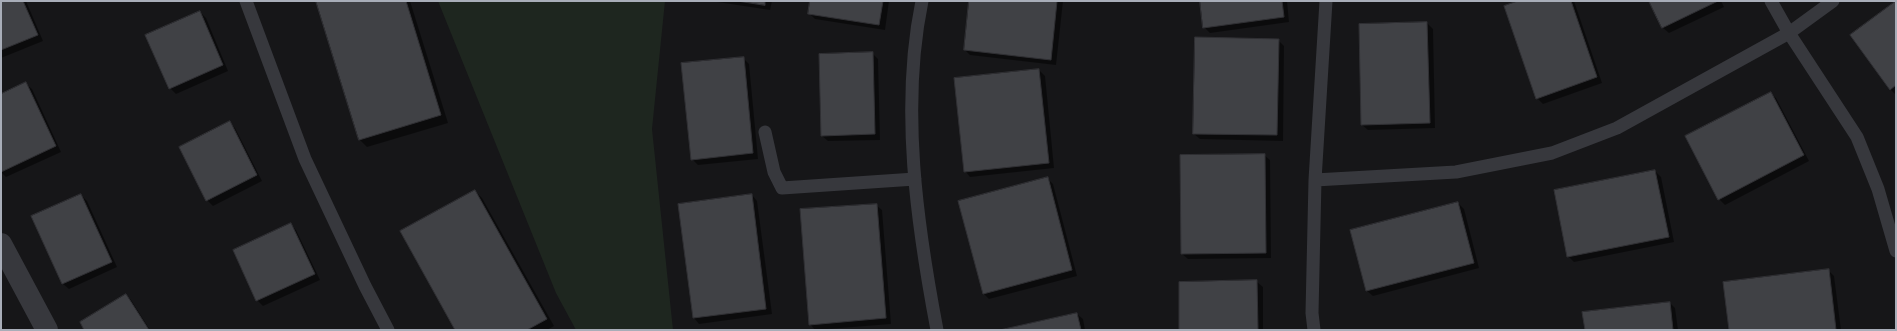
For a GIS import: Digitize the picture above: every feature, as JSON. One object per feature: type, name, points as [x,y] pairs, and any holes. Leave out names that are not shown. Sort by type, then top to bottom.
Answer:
[{"type":"street","points":[[1,244],[47,330]]},
{"type":"lane","points":[[246,1],[305,159],[365,286],[388,330]]},
{"type":"lane","points":[[922,1],[911,89],[915,179],[922,256],[937,330]]},
{"type":"lane","points":[[1314,330],[1312,313],[1315,180],[1326,1]]},
{"type":"lane","points":[[1771,1],[1789,33],[1857,137],[1878,189],[1896,251]]},
{"type":"lane","points":[[1315,180],[1456,172],[1552,154],[1617,128],[1789,33],[1833,1]]},
{"type":"lane","points":[[765,132],[774,172],[782,188],[915,179]]},
{"type":"shaded area","points":[[438,1],[665,1],[652,129],[673,330],[576,330],[556,293]]},
{"type":"building","points":[[1,1],[23,1],[38,35],[1,50]]},
{"type":"building","points":[[316,1],[406,1],[441,115],[359,140]]},
{"type":"building","points":[[738,1],[765,1],[765,5]]},
{"type":"building","points":[[810,1],[883,1],[879,25],[808,14]]},
{"type":"building","points":[[969,1],[1057,1],[1051,60],[964,50]]},
{"type":"building","points":[[1200,1],[1282,1],[1284,17],[1203,28]]},
{"type":"building","points":[[1518,1],[1571,1],[1597,77],[1536,99],[1504,6]]},
{"type":"building","points":[[1649,1],[1718,1],[1662,28]]},
{"type":"building","points":[[1896,1],[1896,85],[1890,90],[1850,35]]},
{"type":"building","points":[[200,11],[223,65],[169,89],[145,35]]},
{"type":"building","points":[[1427,22],[1430,123],[1361,125],[1359,24]]},
{"type":"building","points":[[1195,37],[1279,39],[1277,135],[1193,134]]},
{"type":"building","points":[[873,52],[875,134],[821,136],[819,54]]},
{"type":"building","points":[[744,57],[753,153],[691,160],[681,63]]},
{"type":"building","points":[[1039,69],[1049,163],[964,172],[954,78]]},
{"type":"building","points":[[26,82],[56,146],[1,172],[1,94]]},
{"type":"building","points":[[1771,92],[1804,155],[1718,200],[1685,136]]},
{"type":"building","points":[[230,121],[257,175],[206,201],[179,147]]},
{"type":"building","points":[[1265,154],[1266,253],[1181,254],[1180,155]]},
{"type":"building","points":[[1655,170],[1669,237],[1567,257],[1554,190]]},
{"type":"building","points":[[1048,177],[1072,270],[983,294],[958,201]]},
{"type":"building","points":[[475,190],[547,319],[527,330],[455,330],[400,231]]},
{"type":"building","points":[[81,194],[112,262],[62,284],[31,216]]},
{"type":"building","points":[[752,194],[766,309],[693,318],[678,204]]},
{"type":"building","points":[[1458,202],[1474,263],[1366,291],[1350,230]]},
{"type":"building","points":[[877,204],[886,318],[809,325],[800,209]]},
{"type":"building","points":[[291,223],[315,274],[256,301],[233,250]]},
{"type":"building","points":[[1829,269],[1836,330],[1729,330],[1723,282]]},
{"type":"building","points":[[1257,280],[1258,330],[1179,330],[1179,282]]},
{"type":"building","points":[[126,294],[149,330],[84,330],[80,322]]},
{"type":"building","points":[[1670,302],[1673,330],[1585,330],[1582,312]]},
{"type":"building","points":[[1077,313],[1081,330],[1000,330]]}]
